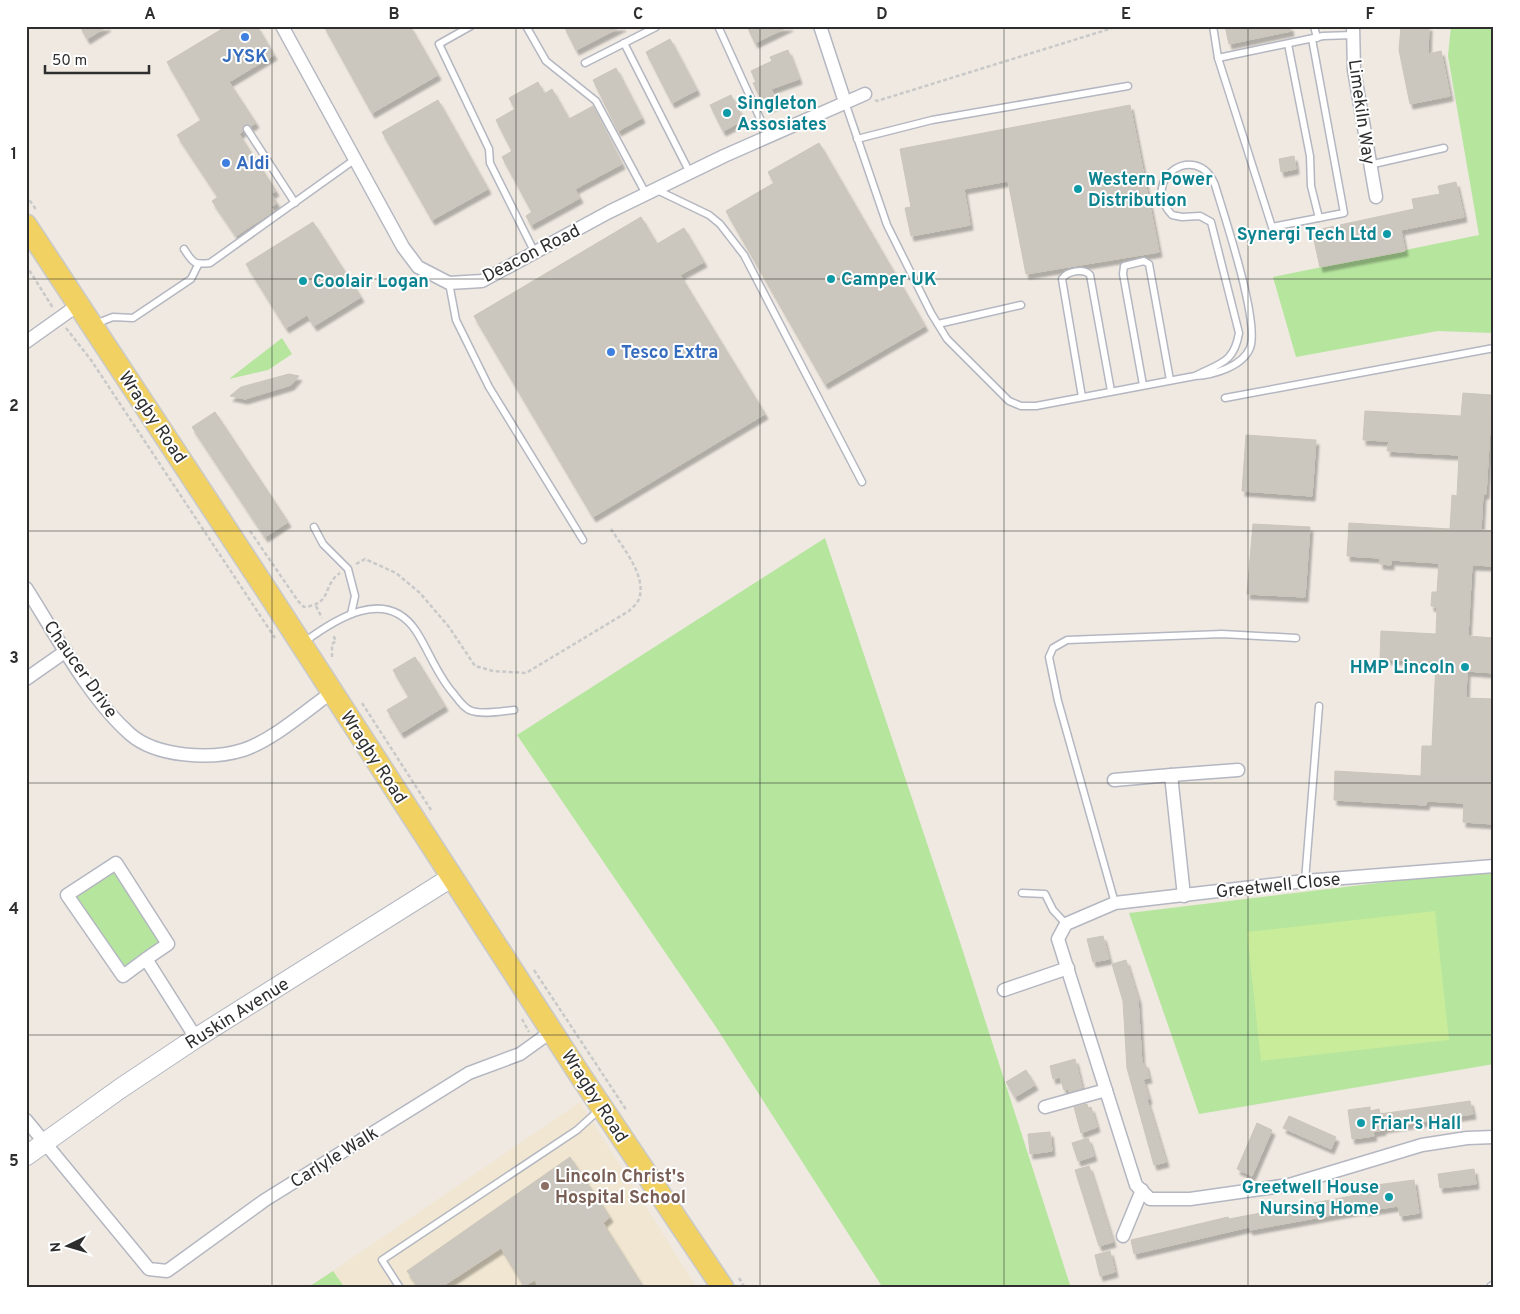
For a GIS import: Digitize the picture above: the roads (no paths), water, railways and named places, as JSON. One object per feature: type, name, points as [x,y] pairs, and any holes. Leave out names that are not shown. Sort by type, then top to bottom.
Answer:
[{"type":"main road","name":"Wragby Road","points":[[26,225],[302,644],[602,1108],[728,1280]]},
{"type":"main road","name":"Ruskin Avenue","points":[[26,1156],[121,1088],[196,1038],[452,877]]},
{"type":"street","points":[[282,26],[403,247],[418,267],[449,283]]},
{"type":"street","points":[[820,26],[845,102]]},
{"type":"street","name":"Limekiln Way","points":[[1353,30],[1354,70],[1376,197]]},
{"type":"street","name":"Deacon Road","points":[[449,283],[482,281],[650,192],[768,136],[866,94]]},
{"type":"street","points":[[26,342],[78,305]]},
{"type":"street","name":"Chaucer Drive","points":[[26,588],[104,708],[131,736],[165,752],[212,756],[244,750],[286,726],[332,692]]},
{"type":"street","points":[[26,679],[66,652]]},
{"type":"street","points":[[1114,780],[1238,770]]},
{"type":"street","points":[[1171,775],[1184,896]]},
{"type":"street","points":[[116,863],[168,944],[146,959],[123,976],[67,895],[116,863]]},
{"type":"street","name":"Greetwell Close","points":[[1066,924],[1115,903],[1305,881],[1494,866]]},
{"type":"street","points":[[1066,924],[1058,940],[1136,1185],[1146,1195],[1190,1199],[1289,1185],[1422,1145],[1467,1138],[1494,1137]]},
{"type":"street","points":[[146,959],[196,1038]]},
{"type":"street","points":[[1004,990],[1068,968]]},
{"type":"street","name":"Carlyle Walk","points":[[26,1120],[150,1269],[167,1271],[265,1200],[461,1078],[520,1054],[552,1031]]},
{"type":"street","points":[[1045,1107],[1106,1090]]},
{"type":"street","points":[[1123,1236],[1146,1195]]},
{"type":"lane","points":[[471,26],[439,44],[489,149],[490,163],[535,253]]},
{"type":"lane","points":[[526,26],[546,61],[596,101],[650,192],[709,215],[720,224],[744,255],[862,482]]},
{"type":"lane","points":[[718,26],[768,136]]},
{"type":"lane","points":[[1213,26],[1218,58],[1272,227],[1344,213],[1314,38],[1314,26]]},
{"type":"lane","points":[[585,63],[656,27]]},
{"type":"lane","points":[[1218,58],[1353,30]]},
{"type":"lane","points":[[624,44],[690,173]]},
{"type":"lane","points":[[1288,44],[1310,156],[1311,186],[1319,218]]},
{"type":"lane","points":[[857,139],[932,120],[1128,86]]},
{"type":"lane","points":[[845,102],[887,225],[938,324],[947,339],[1009,401],[1021,406],[1036,406],[1170,380],[1208,375],[1244,358],[1250,348],[1253,334],[1238,258],[1210,174],[1198,165],[1179,167],[1169,172],[1162,183],[1164,199],[1172,214],[1182,217],[1200,216],[1212,222],[1239,333],[1236,349],[1230,358],[1195,376]]},
{"type":"lane","points":[[247,129],[295,203]]},
{"type":"lane","points":[[1370,164],[1444,148]]},
{"type":"lane","points":[[184,250],[191,261],[198,265],[210,263],[354,160]]},
{"type":"lane","points":[[1143,385],[1124,274],[1124,266],[1134,262],[1148,262],[1150,267],[1170,380]]},
{"type":"lane","points":[[91,325],[114,317],[132,318],[191,279],[198,265]]},
{"type":"lane","points":[[1082,397],[1062,279],[1066,274],[1075,272],[1084,271],[1090,275],[1111,391]]},
{"type":"lane","points":[[449,283],[456,320],[490,387],[583,540]]},
{"type":"lane","points":[[938,324],[1021,305]]},
{"type":"lane","points":[[1225,398],[1494,348]]},
{"type":"lane","points":[[314,527],[323,544],[348,569],[355,596],[352,614]]},
{"type":"lane","points":[[302,644],[326,626],[352,614],[370,608],[388,610],[403,616],[416,630],[447,686],[464,706],[472,711],[514,710]]},
{"type":"lane","points":[[1115,903],[1058,701],[1049,658],[1053,648],[1067,640],[1222,634],[1296,638]]},
{"type":"lane","points":[[1305,881],[1319,706]]},
{"type":"lane","points":[[1022,893],[1045,894],[1054,910],[1066,924]]},
{"type":"lane","points":[[400,1288],[382,1260],[577,1130],[602,1108]]},
{"type":"place","name":"JYSK","points":[[245,37]]},
{"type":"place","name":"Singleton Assosiates","points":[[727,113]]},
{"type":"place","name":"Aldi","points":[[226,163]]},
{"type":"place","name":"Western Power Distribution","points":[[1078,189]]},
{"type":"place","name":"Synergi Tech Ltd","points":[[1387,234]]},
{"type":"place","name":"Camper UK","points":[[831,279]]},
{"type":"place","name":"Coolair Logan","points":[[303,281]]},
{"type":"place","name":"Tesco Extra","points":[[611,352]]},
{"type":"place","name":"HMP Lincoln","points":[[1465,667]]},
{"type":"place","name":"Friar's Hall","points":[[1361,1123]]},
{"type":"place","name":"Lincoln Christ's Hospital School","points":[[545,1186]]},
{"type":"place","name":"Greetwell House Nursing Home","points":[[1389,1197]]}]
